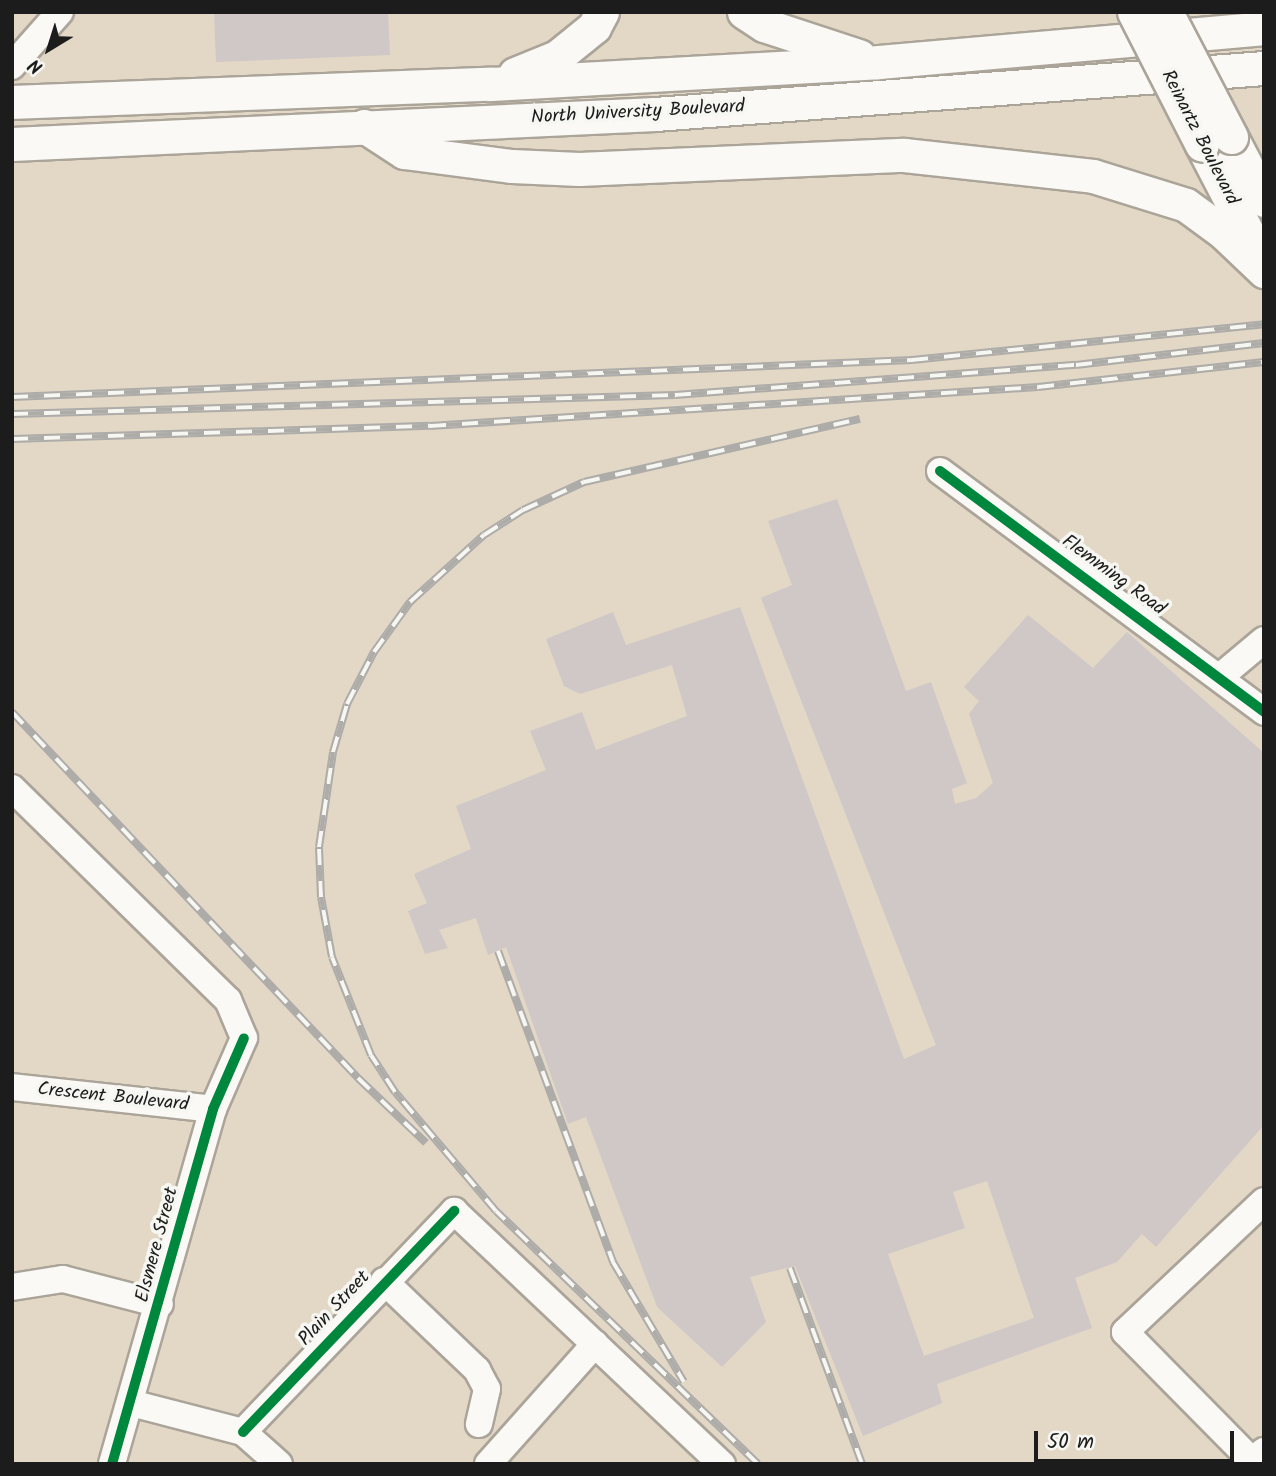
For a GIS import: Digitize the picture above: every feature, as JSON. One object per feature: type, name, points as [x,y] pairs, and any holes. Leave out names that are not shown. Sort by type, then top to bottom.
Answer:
[{"type":"main road","points":[[490,84],[557,57],[594,27],[602,12]]},
{"type":"main road","points":[[744,12],[764,25],[878,62]]},
{"type":"main road","name":"Reinartz Boulevard","points":[[1134,12],[1216,141],[1264,200]]},
{"type":"main road","name":"Reinartz Boulevard","points":[[1166,12],[1264,264]]},
{"type":"main road","name":"North University Boulevard","points":[[12,102],[490,84],[878,62],[1264,28]]},
{"type":"main road","name":"North University Boulevard","points":[[12,144],[669,113],[1264,68]]},
{"type":"main road","points":[[364,126],[404,152],[512,166],[579,169],[718,160],[904,155],[1094,176],[1186,205],[1223,232],[1264,271]]},
{"type":"street","points":[[12,66],[60,12]]},
{"type":"street","name":"Flemming Road","points":[[940,471],[1221,676],[1264,712]]},
{"type":"street","points":[[1221,676],[1264,640]]},
{"type":"street","name":"Elsmere Street","points":[[12,788],[228,1000],[244,1038],[213,1109],[160,1304],[112,1464]]},
{"type":"street","name":"Crescent Boulevard","points":[[12,1087],[213,1109]]},
{"type":"street","points":[[1264,1201],[1125,1332],[1252,1461],[1264,1451]]},
{"type":"street","name":"Plain Street","points":[[243,1432],[384,1281],[454,1211],[595,1344]]},
{"type":"street","points":[[12,1287],[63,1279],[160,1304]]},
{"type":"street","points":[[384,1281],[477,1370],[487,1389],[479,1424]]},
{"type":"street","points":[[488,1464],[595,1344],[722,1464]]},
{"type":"street","points":[[131,1403],[243,1432],[279,1464]]},
{"type":"building","points":[[214,12],[388,12],[390,55],[216,62]]},
{"type":"building","points":[[837,499],[906,691],[931,682],[967,783],[952,789],[955,804],[976,798],[993,783],[969,714],[979,701],[964,687],[1028,615],[1093,668],[1127,632],[1264,753],[1264,1125],[1156,1247],[1142,1234],[1117,1262],[1075,1278],[1092,1328],[937,1384],[942,1403],[863,1436],[795,1266],[750,1277],[766,1322],[722,1367],[657,1307],[586,1117],[568,1124],[506,947],[488,955],[476,918],[439,930],[448,948],[425,954],[408,911],[427,903],[414,874],[471,849],[456,806],[546,770],[530,731],[582,712],[596,750],[687,716],[672,665],[580,694],[564,686],[546,639],[613,612],[626,645],[740,607],[904,1059],[936,1045],[761,598],[792,585],[768,521]],"holes":[[[987,1181],[1034,1318],[924,1356],[888,1254],[965,1228],[953,1192]]]},
{"type":"railway","points":[[12,397],[912,360],[1264,324]]},
{"type":"railway","points":[[12,414],[675,395],[1076,365],[1264,343]]},
{"type":"railway","points":[[12,439],[430,426],[1038,387],[1264,362]]},
{"type":"railway","points":[[758,1464],[496,1211],[395,1092],[371,1055],[332,957],[321,897],[319,847],[333,752],[347,704],[374,652],[410,602],[484,535],[523,510],[584,482],[860,419]]},
{"type":"railway","points":[[12,712],[358,1078],[426,1143]]},
{"type":"railway","points":[[498,951],[613,1262],[684,1382]]},
{"type":"railway","points":[[790,1268],[862,1464]]},
{"type":"cycle path","points":[[940,471],[1264,712]]},
{"type":"cycle path","points":[[112,1464],[213,1109],[244,1038]]},
{"type":"cycle path","points":[[243,1432],[454,1211]]}]
